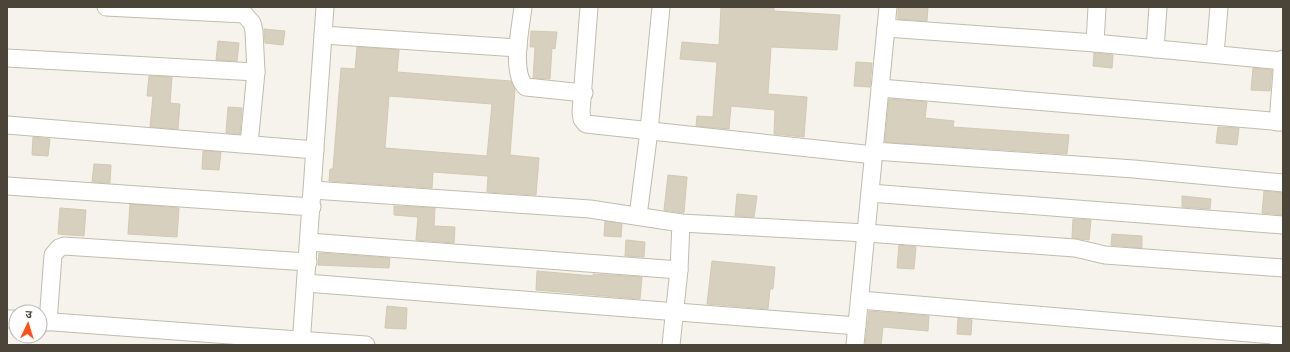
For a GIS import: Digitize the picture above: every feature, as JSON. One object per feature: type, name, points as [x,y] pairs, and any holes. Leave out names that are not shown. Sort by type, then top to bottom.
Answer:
[{"type":"street","points":[[106,7],[244,14],[252,23],[254,30],[256,72],[249,144]]},
{"type":"street","points":[[301,343],[308,262],[324,7]]},
{"type":"street","points":[[523,7],[518,48],[520,78],[522,83],[526,87],[584,93]]},
{"type":"street","points":[[589,7],[582,119],[586,124],[874,153],[1134,169],[1283,183]]},
{"type":"street","points":[[638,216],[649,131],[660,7]]},
{"type":"street","points":[[855,345],[888,7]]},
{"type":"street","points":[[1095,43],[1097,7]]},
{"type":"street","points":[[1155,49],[1158,7]]},
{"type":"street","points":[[1215,54],[1219,7]]},
{"type":"street","points":[[880,88],[1281,122],[1283,60],[1095,43],[886,28]]},
{"type":"street","points":[[323,35],[518,48]]},
{"type":"street","points":[[7,58],[256,72]]},
{"type":"street","points":[[7,125],[315,150]]},
{"type":"street","points":[[7,186],[590,209],[681,223],[866,233],[1075,248],[1105,255],[1283,268]]},
{"type":"street","points":[[870,193],[1283,225]]},
{"type":"street","points":[[671,345],[679,270],[681,223]]},
{"type":"street","points":[[309,242],[679,270]]},
{"type":"street","points":[[46,304],[53,255],[59,248],[64,246],[308,262]]},
{"type":"street","points":[[306,283],[858,326]]},
{"type":"street","points":[[860,300],[1283,336]]},
{"type":"street","points":[[48,321],[301,343],[366,345]]},
{"type":"street","points":[[1280,345],[1283,341]]},
{"type":"building","points":[[721,7],[774,8],[774,11],[840,15],[837,50],[771,47],[768,94],[807,97],[804,137],[774,134],[775,110],[731,106],[729,129],[696,126],[697,116],[713,117],[717,62],[680,59],[682,42],[719,45]]},
{"type":"building","points":[[898,7],[928,7],[927,21],[898,19]]},
{"type":"building","points":[[264,29],[285,31],[283,45],[265,43]]},
{"type":"building","points":[[531,31],[557,32],[555,49],[552,48],[550,79],[533,78],[535,47],[530,47]]},
{"type":"building","points":[[218,41],[239,43],[237,61],[216,60]]},
{"type":"building","points":[[357,47],[399,50],[397,72],[511,81],[515,89],[510,155],[539,158],[536,195],[487,192],[488,176],[433,172],[432,188],[329,181],[330,169],[333,169],[341,68],[355,69]],"holes":[[[389,96],[492,104],[487,156],[385,148]]]},
{"type":"building","points":[[1094,53],[1113,55],[1112,68],[1093,66]]},
{"type":"building","points":[[856,62],[872,63],[870,87],[854,86]]},
{"type":"building","points":[[1253,68],[1272,70],[1270,91],[1251,90]]},
{"type":"building","points":[[149,76],[172,77],[170,103],[180,104],[178,129],[150,127],[153,96],[147,96]]},
{"type":"building","points":[[889,99],[927,102],[925,118],[954,121],[953,127],[1069,135],[1067,154],[885,142]]},
{"type":"building","points":[[228,107],[242,108],[240,134],[226,133]]},
{"type":"building","points":[[1218,127],[1239,128],[1237,145],[1216,143]]},
{"type":"building","points":[[33,137],[50,139],[48,156],[32,155]]},
{"type":"building","points":[[203,151],[221,152],[219,170],[202,169]]},
{"type":"building","points":[[94,164],[111,165],[110,183],[92,182]]},
{"type":"building","points":[[668,175],[687,177],[684,213],[664,210]]},
{"type":"building","points":[[1264,191],[1283,193],[1283,215],[1262,213]]},
{"type":"building","points":[[737,194],[757,196],[754,217],[735,216]]},
{"type":"building","points":[[1182,196],[1211,199],[1210,209],[1182,207]]},
{"type":"building","points":[[130,204],[179,208],[177,237],[128,234]]},
{"type":"building","points":[[394,206],[435,208],[434,226],[455,227],[454,243],[416,240],[418,217],[394,215]]},
{"type":"building","points":[[60,208],[86,210],[84,236],[58,234]]},
{"type":"building","points":[[1073,219],[1091,220],[1089,240],[1072,238]]},
{"type":"building","points":[[605,221],[622,224],[621,237],[604,236]]},
{"type":"building","points":[[1112,234],[1142,236],[1142,248],[1111,245]]},
{"type":"building","points":[[626,240],[645,242],[644,257],[625,256]]},
{"type":"building","points":[[899,245],[916,247],[914,269],[897,268]]},
{"type":"building","points":[[319,253],[390,258],[389,268],[318,265]]},
{"type":"building","points":[[712,261],[775,267],[773,289],[770,289],[768,309],[707,304]]},
{"type":"building","points":[[537,271],[593,276],[593,274],[642,277],[640,299],[536,290]]},
{"type":"building","points":[[387,306],[407,308],[406,329],[385,328]]},
{"type":"building","points":[[869,311],[929,316],[928,331],[883,327],[881,345],[865,345]]},
{"type":"building","points":[[958,318],[972,320],[971,335],[957,334]]}]
